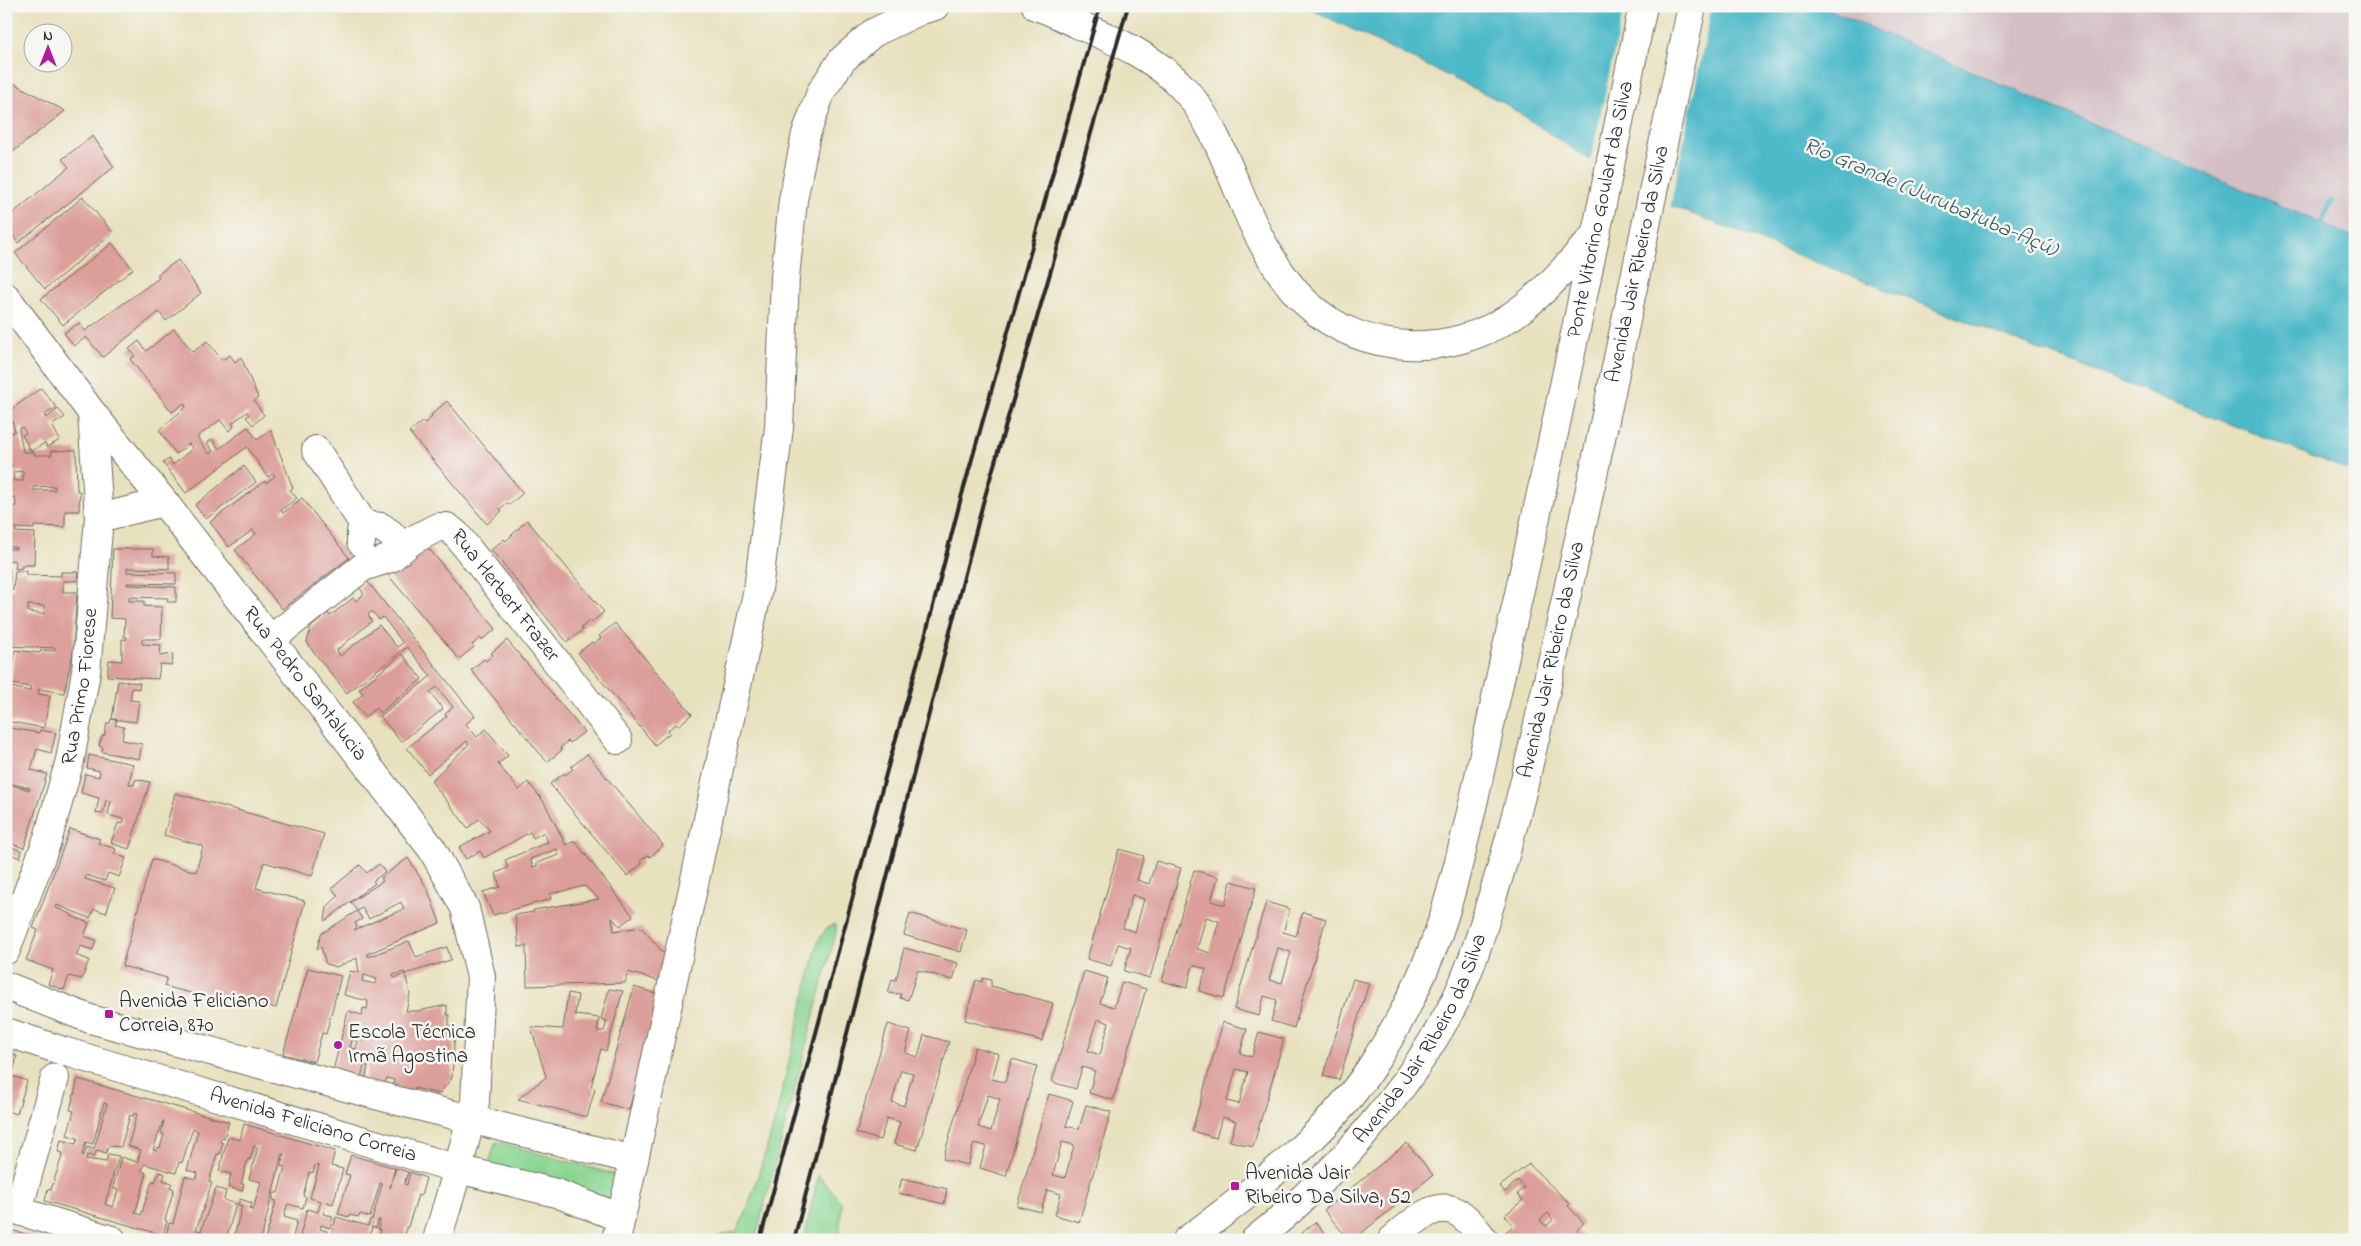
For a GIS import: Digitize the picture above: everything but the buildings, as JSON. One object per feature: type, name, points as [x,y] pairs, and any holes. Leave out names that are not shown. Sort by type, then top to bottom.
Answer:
[{"type":"main road","points":[[618,1229],[758,589],[779,428],[785,277],[793,200],[806,134],[821,92],[842,60],[873,34],[921,10],[935,6]]},
{"type":"main road","points":[[1036,6],[1117,41],[1160,67],[1185,90],[1207,123],[1261,241],[1286,282],[1306,304],[1336,326],[1377,342],[1424,346],[1469,338],[1512,316],[1545,291],[1596,234]]},
{"type":"main road","name":"Ponte Vitorino Goulart da Silva","points":[[1560,414],[1643,6]]},
{"type":"main road","name":"Avenida Jair Ribeiro da Silva","points":[[1254,1240],[1281,1219],[1359,1141],[1416,1068],[1454,1003],[1485,923],[1505,857],[1540,714],[1605,425],[1692,6]]},
{"type":"main road","name":"Rua Pedro Santalucia","points":[[6,297],[92,412],[271,639],[432,849],[465,908],[481,977],[475,1102],[437,1240]]},
{"type":"main road","name":"Rua Primo Fiorese","points":[[6,950],[48,838],[70,760],[86,672],[99,518],[92,412]]},
{"type":"main road","name":"Avenida Jair Ribeiro da Silva","points":[[1188,1240],[1221,1216],[1319,1131],[1347,1102],[1371,1068],[1416,987],[1443,919],[1485,745],[1560,414]]},
{"type":"main road","points":[[316,450],[366,528]]},
{"type":"main road","points":[[99,518],[164,502]]},
{"type":"main road","points":[[369,564],[361,548],[360,538],[361,532],[366,528],[371,526],[385,529],[402,550]]},
{"type":"main road","name":"Rua Herbert Frazer","points":[[271,639],[369,564],[391,558],[413,540],[438,527],[447,527],[456,534],[618,740]]},
{"type":"main road","name":"Avenida Feliciano Correia","points":[[6,986],[90,1018],[471,1120],[634,1160]]},
{"type":"main road","name":"Avenida Feliciano Correia","points":[[6,1032],[82,1057],[458,1169],[556,1193],[618,1229]]},
{"type":"main road","points":[[1371,1068],[1380,1093],[1380,1113]]},
{"type":"main road","points":[[55,1078],[12,1209],[112,1240]]},
{"type":"main road","points":[[1392,1240],[1423,1215],[1434,1209],[1446,1209],[1462,1215],[1484,1240]]},
{"type":"shaded area","points":[[1821,6],[2355,6],[2355,238]]},
{"type":"green space","points":[[836,925],[836,932],[755,1240],[706,1240],[736,1231],[746,1213],[773,1128],[818,941],[827,928]]},
{"type":"green space","points":[[498,1142],[620,1176],[611,1202],[488,1168],[495,1143]]},
{"type":"green space","points":[[818,1175],[842,1203],[839,1240],[804,1240]]},
{"type":"water","name":"Rio Grande (Jurubatuba-Açú)","points":[[1304,6],[1821,6],[2355,238],[2355,473],[1641,194],[1504,103]]},
{"type":"pier","points":[[1624,6],[1712,6],[1670,208],[1640,196],[1590,163]]},
{"type":"waterway","points":[[2318,230],[2331,201]]},
{"type":"railway","points":[[760,1240],[926,633],[961,498],[1100,6]]},
{"type":"railway","points":[[794,1240],[983,503],[1128,6]]},
{"type":"place","name":"Avenida Feliciano Correia, 870","points":[[109,1014]]},
{"type":"place","name":"Escola Técnica Irmã Agostina","points":[[338,1045]]},
{"type":"place","name":"Avenida Jair Ribeiro Da Silva, 52","points":[[1235,1186]]}]
